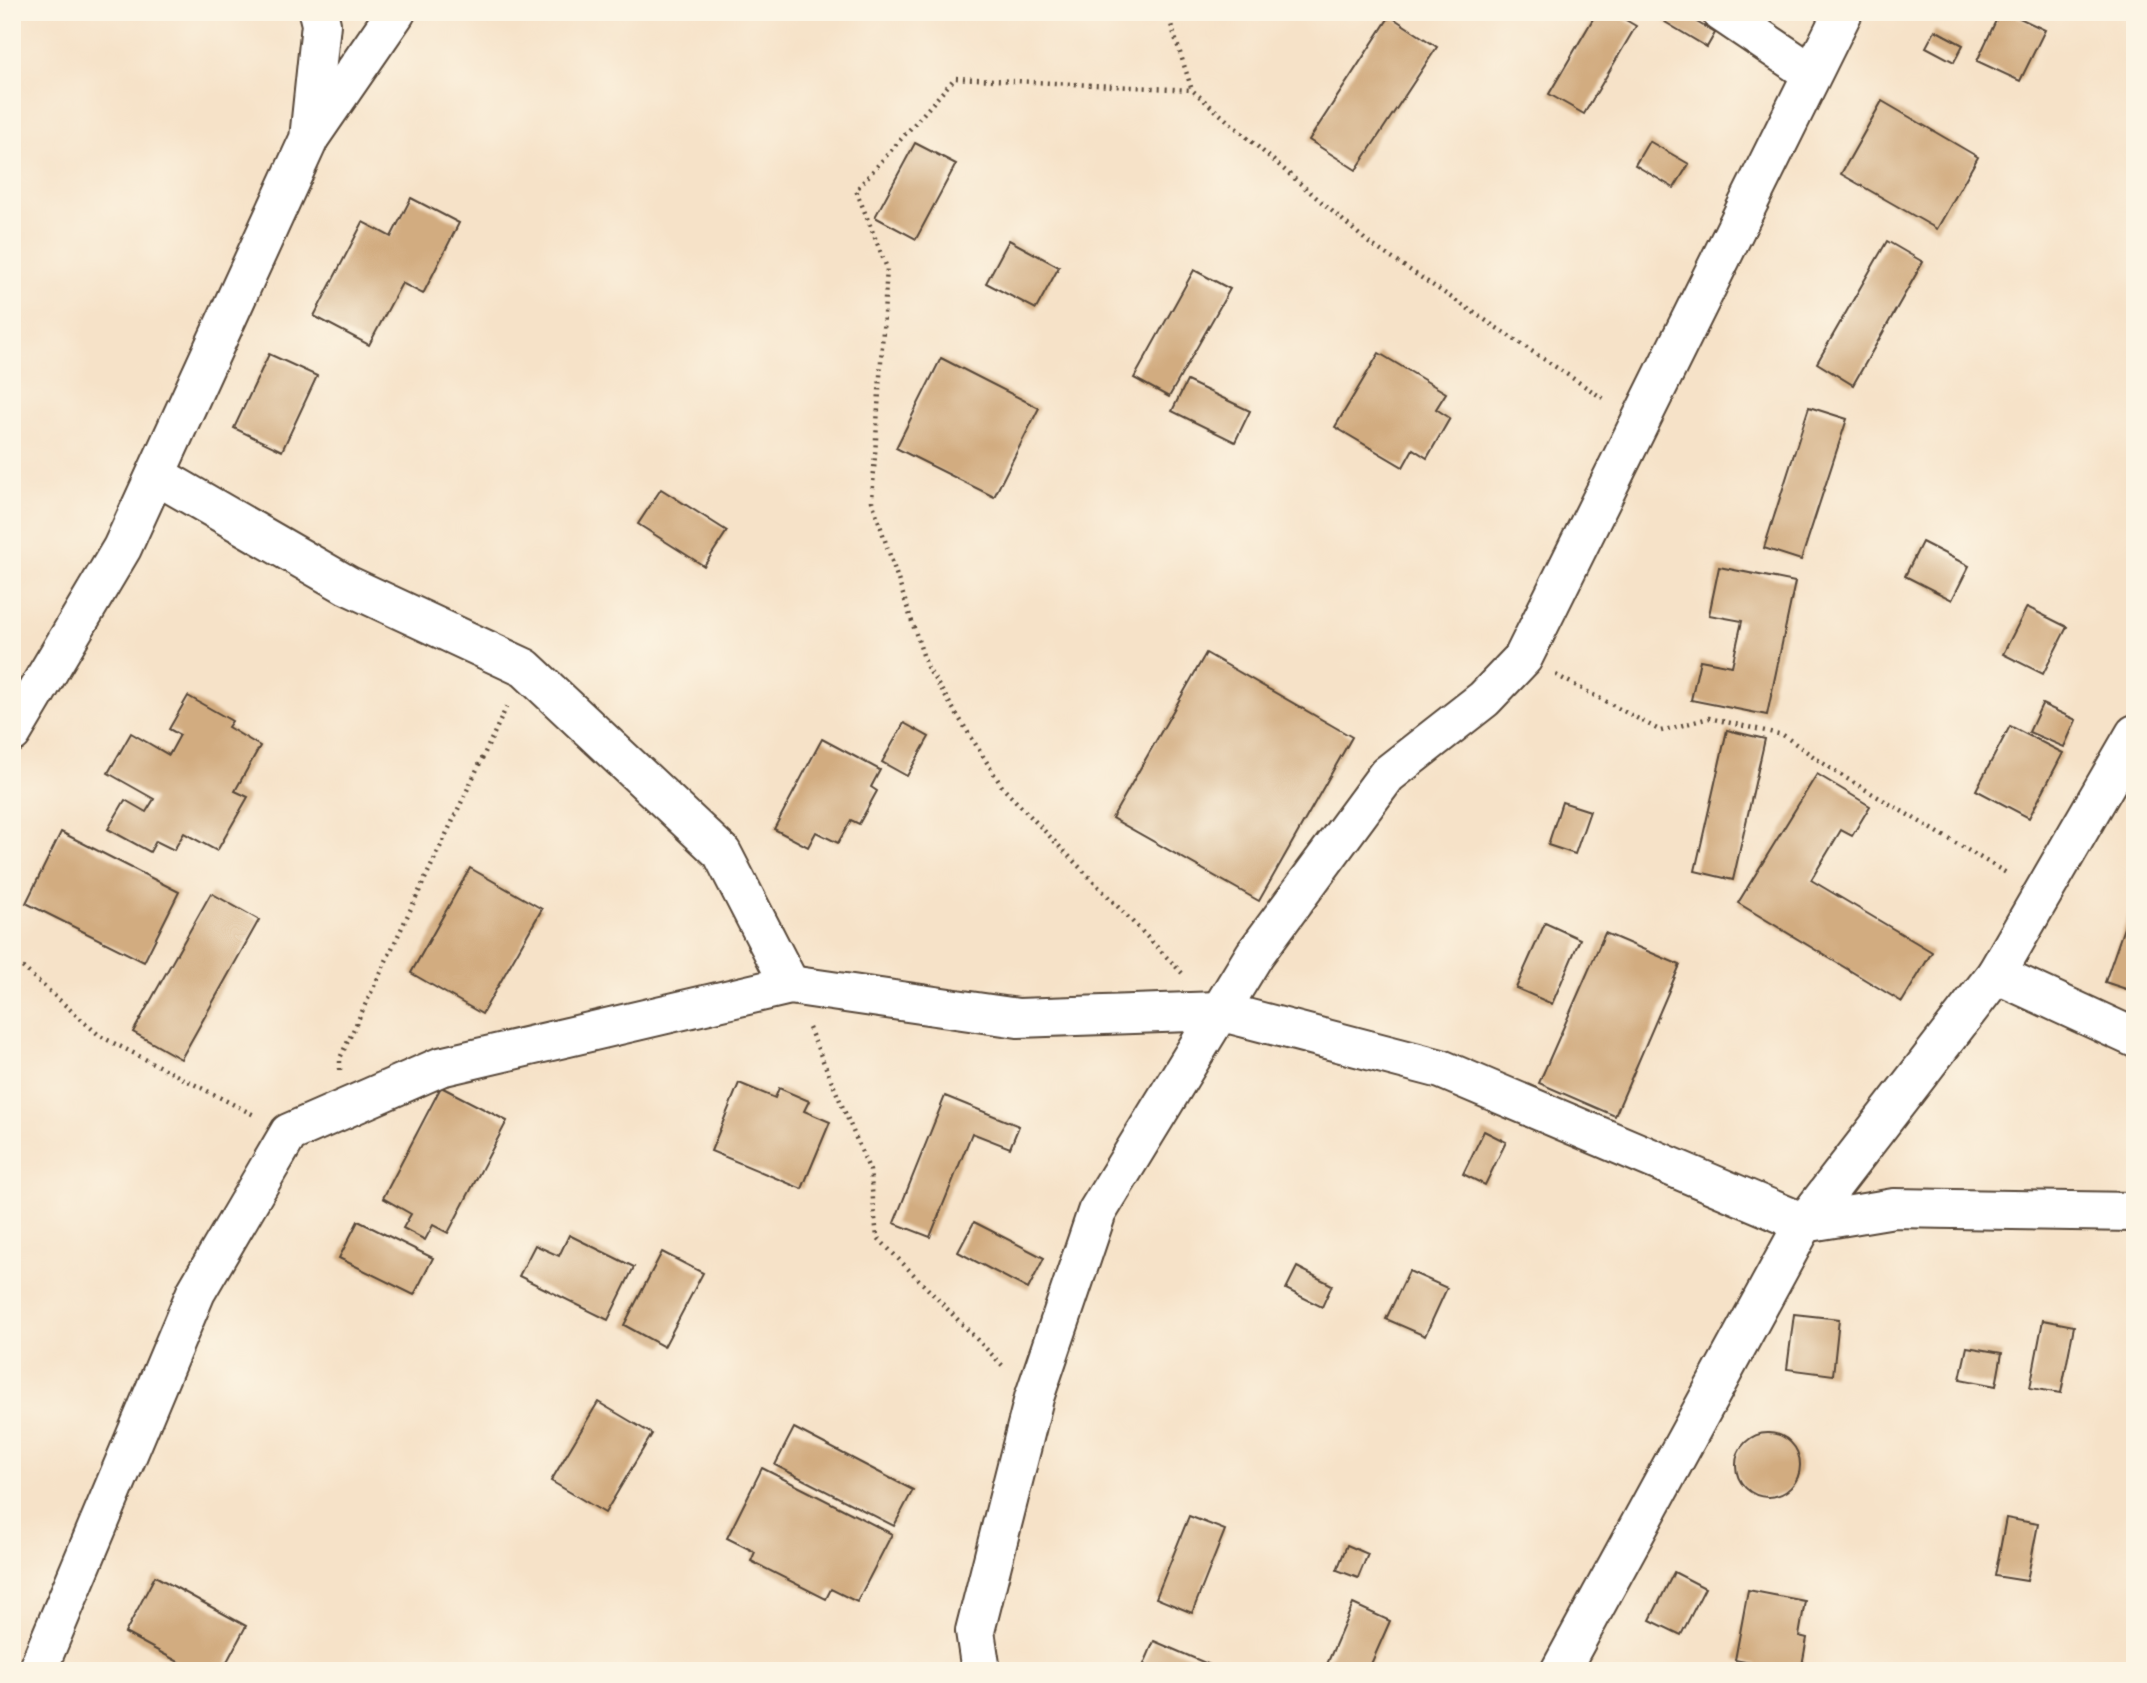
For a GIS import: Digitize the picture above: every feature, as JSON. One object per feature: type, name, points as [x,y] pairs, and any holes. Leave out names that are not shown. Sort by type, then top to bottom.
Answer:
[{"type":"street","points":[[309,139],[321,24],[318,12]]},
{"type":"street","points":[[12,733],[122,548],[309,139],[396,12]]},
{"type":"street","points":[[1721,12],[1811,73]]},
{"type":"street","points":[[981,1671],[975,1631],[1034,1398],[1097,1212],[1255,954],[1387,775],[1484,699],[1523,657],[1843,12]]},
{"type":"street","points":[[156,475],[347,585],[525,668],[722,852],[790,985]]},
{"type":"street","points":[[1560,1671],[1804,1223],[1996,974],[2135,734]]},
{"type":"street","points":[[1996,974],[2135,1038]]},
{"type":"street","points":[[37,1671],[196,1292],[289,1133],[440,1067],[790,985],[1018,1018],[1219,1011],[1441,1069],[1804,1223],[1894,1208],[2135,1212]]},
{"type":"path","points":[[1167,12],[1192,90],[1368,243],[1641,423]]},
{"type":"path","points":[[1192,90],[955,78],[856,190],[887,268],[872,501],[927,667],[1003,788],[1219,1011]]},
{"type":"path","points":[[1523,657],[1661,730],[1709,718],[1783,735],[1834,771],[2042,894]]},
{"type":"path","points":[[338,1111],[340,1058],[525,668]]},
{"type":"path","points":[[12,958],[100,1036],[289,1133]]},
{"type":"path","points":[[790,985],[870,1171],[877,1237],[1034,1398]]},
{"type":"building","points":[[1597,12],[1612,12],[1636,26],[1584,114],[1549,94]]},
{"type":"building","points":[[1671,12],[1680,12],[1715,33],[1707,47],[1665,22]]},
{"type":"building","points":[[2000,12],[2007,12],[2045,30],[2020,81],[1977,61]]},
{"type":"building","points":[[1390,16],[1437,47],[1356,170],[1309,140]]},
{"type":"building","points":[[1935,30],[1963,45],[1954,62],[1926,47]]},
{"type":"building","points":[[1882,101],[1978,157],[1937,229],[1841,174]]},
{"type":"building","points":[[1649,141],[1689,164],[1674,188],[1635,165]]},
{"type":"building","points":[[915,143],[956,164],[916,239],[875,217]]},
{"type":"building","points":[[411,198],[459,223],[423,294],[402,283],[369,345],[314,316],[363,222],[391,237]]},
{"type":"building","points":[[1009,240],[1059,267],[1036,309],[986,283]]},
{"type":"building","points":[[1887,241],[1923,262],[1853,385],[1817,363]]},
{"type":"building","points":[[1194,270],[1230,289],[1169,397],[1134,378]]},
{"type":"building","points":[[1379,353],[1446,393],[1436,409],[1450,418],[1427,458],[1413,449],[1403,467],[1335,427]]},
{"type":"building","points":[[269,354],[317,376],[282,451],[234,428]]},
{"type":"building","points":[[941,358],[1039,408],[994,497],[896,448]]},
{"type":"building","points":[[1187,381],[1250,411],[1235,442],[1172,411]]},
{"type":"building","points":[[1809,407],[1847,419],[1801,560],[1764,548]]},
{"type":"building","points":[[661,489],[727,531],[704,566],[638,524]]},
{"type":"building","points":[[1922,542],[1969,566],[1952,600],[1905,576]]},
{"type":"building","points":[[1719,567],[1795,582],[1767,715],[1691,700],[1700,660],[1732,666],[1742,621],[1709,615]]},
{"type":"building","points":[[2027,607],[2067,627],[2043,674],[2003,654]]},
{"type":"building","points":[[1206,653],[1352,737],[1259,901],[1112,818]]},
{"type":"building","points":[[188,696],[232,721],[228,727],[260,746],[235,791],[248,797],[217,851],[184,833],[174,850],[156,841],[150,852],[108,829],[125,800],[146,812],[154,799],[108,773],[131,733],[169,755],[180,735],[169,729]]},
{"type":"building","points":[[2042,704],[2076,720],[2064,747],[2029,732]]},
{"type":"building","points":[[904,723],[929,737],[907,776],[882,762]]},
{"type":"building","points":[[2010,726],[2063,753],[2029,818],[1976,790]]},
{"type":"building","points":[[1727,730],[1765,739],[1733,880],[1695,871]]},
{"type":"building","points":[[822,739],[880,770],[871,787],[877,791],[859,824],[851,820],[838,843],[816,832],[808,847],[774,829]]},
{"type":"building","points":[[1817,774],[1870,806],[1852,836],[1841,830],[1811,880],[1932,952],[1902,1002],[1738,903]]},
{"type":"building","points":[[1562,802],[1590,811],[1575,854],[1548,845]]},
{"type":"building","points":[[61,832],[179,892],[144,962],[26,903]]},
{"type":"building","points":[[470,868],[542,909],[482,1014],[411,973]]},
{"type":"building","points":[[211,893],[259,920],[181,1059],[133,1032]]},
{"type":"building","points":[[2135,896],[2135,983],[2132,991],[2105,982]]},
{"type":"building","points":[[1545,923],[1580,939],[1552,1004],[1516,988]]},
{"type":"building","points":[[1605,933],[1680,965],[1615,1116],[1539,1083]]},
{"type":"building","points":[[739,1083],[775,1098],[779,1088],[809,1101],[804,1111],[830,1122],[802,1189],[711,1151]]},
{"type":"building","points":[[441,1087],[507,1121],[448,1233],[433,1225],[425,1240],[403,1228],[411,1214],[383,1198]]},
{"type":"building","points":[[945,1096],[1019,1126],[1010,1148],[972,1133],[930,1237],[894,1223]]},
{"type":"building","points":[[1484,1131],[1506,1142],[1485,1185],[1463,1174]]},
{"type":"building","points":[[358,1221],[433,1258],[414,1295],[339,1258]]},
{"type":"building","points":[[974,1222],[1044,1258],[1028,1289],[958,1252]]},
{"type":"building","points":[[569,1235],[634,1267],[608,1320],[519,1276],[535,1245],[559,1256]]},
{"type":"building","points":[[662,1252],[703,1273],[664,1347],[624,1325]]},
{"type":"building","points":[[1297,1267],[1332,1285],[1322,1307],[1286,1289]]},
{"type":"building","points":[[1409,1271],[1447,1288],[1425,1336],[1386,1319]]},
{"type":"building","points":[[1794,1314],[1839,1319],[1833,1375],[1787,1369]]},
{"type":"building","points":[[2043,1320],[2074,1326],[2061,1393],[2030,1388]]},
{"type":"building","points":[[1967,1347],[2002,1353],[1996,1386],[1960,1379]]},
{"type":"building","points":[[598,1402],[652,1434],[605,1513],[551,1481]]},
{"type":"building","points":[[794,1428],[913,1490],[894,1526],[775,1465]]},
{"type":"building","points":[[1768,1433],[1786,1439],[1794,1447],[1800,1465],[1794,1483],[1786,1491],[1768,1497],[1750,1491],[1742,1483],[1736,1465],[1742,1447],[1750,1439]]},
{"type":"building","points":[[762,1468],[892,1534],[857,1602],[831,1589],[826,1599],[751,1561],[755,1552],[727,1538]]},
{"type":"building","points":[[1189,1516],[1225,1530],[1192,1613],[1156,1598]]},
{"type":"building","points":[[2006,1518],[2038,1524],[2027,1581],[1995,1576]]},
{"type":"building","points":[[1347,1545],[1368,1554],[1358,1578],[1337,1570]]},
{"type":"building","points":[[1674,1572],[1705,1588],[1681,1635],[1650,1620]]},
{"type":"building","points":[[155,1576],[246,1626],[222,1671],[195,1671],[125,1633]]},
{"type":"building","points":[[1748,1590],[1805,1601],[1799,1636],[1807,1638],[1801,1671],[1755,1671],[1756,1664],[1735,1660]]},
{"type":"building","points":[[1353,1604],[1390,1621],[1368,1671],[1324,1671]]},
{"type":"building","points":[[1154,1641],[1224,1671],[1141,1671]]}]
